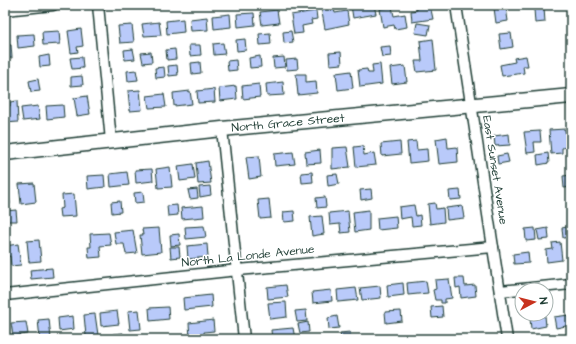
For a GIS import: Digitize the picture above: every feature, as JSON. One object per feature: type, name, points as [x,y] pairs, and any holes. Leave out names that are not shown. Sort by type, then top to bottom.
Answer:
[{"type":"street","points":[[5,10],[53,5]]},
{"type":"street","points":[[98,5],[111,141]]},
{"type":"street","name":"East Sunset Avenue","points":[[456,5],[507,339]]},
{"type":"street","name":"North Grace Street","points":[[5,153],[222,129],[472,107],[571,96]]},
{"type":"street","points":[[222,129],[238,270],[244,339]]},
{"type":"street","name":"North La Londe Avenue","points":[[5,295],[238,270],[494,247]]},
{"type":"street","points":[[500,292],[571,284]]},
{"type":"building","points":[[333,5],[335,13],[347,11],[349,24],[325,29],[321,7]]},
{"type":"building","points":[[351,5],[374,5],[376,14],[353,18]]},
{"type":"building","points":[[416,5],[430,5],[433,19],[412,22],[411,11],[417,10]]},
{"type":"building","points":[[392,7],[394,16],[405,14],[407,27],[395,29],[394,25],[383,27],[380,9]]},
{"type":"building","points":[[506,7],[508,21],[496,23],[494,8]]},
{"type":"building","points":[[544,8],[545,22],[535,23],[534,9]]},
{"type":"building","points":[[277,10],[279,23],[262,25],[260,12]]},
{"type":"building","points":[[316,11],[317,19],[311,20],[312,24],[302,26],[303,33],[294,34],[291,15]]},
{"type":"building","points":[[254,13],[255,25],[238,27],[237,14]]},
{"type":"building","points":[[230,14],[231,27],[214,29],[213,16]]},
{"type":"building","points":[[207,17],[208,30],[191,31],[190,19]]},
{"type":"building","points":[[183,19],[184,32],[167,34],[166,21]]},
{"type":"building","points":[[159,22],[161,35],[144,36],[142,24]]},
{"type":"building","points":[[417,23],[430,25],[428,35],[415,33]]},
{"type":"building","points":[[132,25],[134,42],[120,43],[118,26]]},
{"type":"building","points":[[81,29],[83,46],[77,47],[78,52],[71,53],[68,31]]},
{"type":"building","points":[[59,31],[60,44],[43,45],[42,32]]},
{"type":"building","points":[[291,31],[293,42],[284,43],[283,32]]},
{"type":"building","points":[[270,33],[271,44],[260,45],[259,34]]},
{"type":"building","points":[[511,33],[513,47],[501,49],[499,34]]},
{"type":"building","points":[[34,34],[35,46],[18,48],[17,35]]},
{"type":"building","points":[[245,39],[246,50],[237,51],[236,40]]},
{"type":"building","points":[[433,39],[436,70],[417,72],[415,61],[422,61],[420,41]]},
{"type":"building","points":[[223,43],[225,54],[214,55],[213,44]]},
{"type":"building","points":[[5,45],[11,45],[12,58],[5,58]]},
{"type":"building","points":[[189,45],[200,45],[201,55],[190,56]]},
{"type":"building","points":[[390,46],[391,56],[382,57],[380,47]]},
{"type":"building","points":[[133,49],[135,59],[125,60],[124,50]]},
{"type":"building","points":[[175,49],[176,59],[167,60],[166,50]]},
{"type":"building","points":[[151,52],[152,62],[143,63],[141,53]]},
{"type":"building","points":[[341,52],[342,64],[330,65],[329,53]]},
{"type":"building","points":[[49,55],[50,66],[40,67],[39,57]]},
{"type":"building","points":[[260,56],[261,67],[250,68],[249,58]]},
{"type":"building","points":[[526,56],[528,66],[523,66],[524,73],[502,76],[500,65],[515,62],[514,58]]},
{"type":"building","points":[[82,57],[83,68],[72,69],[70,58]]},
{"type":"building","points":[[284,57],[285,67],[274,68],[273,58]]},
{"type":"building","points":[[297,59],[298,69],[287,70],[286,60]]},
{"type":"building","points":[[236,60],[237,70],[228,71],[227,61]]},
{"type":"building","points":[[200,62],[201,73],[192,74],[191,63]]},
{"type":"building","points":[[380,64],[382,84],[360,87],[358,70],[367,69],[368,73],[373,73],[372,65]]},
{"type":"building","points":[[177,65],[178,75],[169,76],[168,66]]},
{"type":"building","points":[[405,66],[407,82],[392,84],[390,68]]},
{"type":"building","points":[[164,67],[165,77],[156,78],[155,68]]},
{"type":"building","points":[[136,70],[138,80],[128,81],[127,71]]},
{"type":"building","points":[[351,71],[353,88],[338,90],[336,73]]},
{"type":"building","points":[[296,74],[306,74],[306,82],[316,81],[317,93],[298,95]]},
{"type":"building","points":[[82,76],[83,85],[71,86],[71,77]]},
{"type":"building","points":[[38,79],[40,91],[31,92],[29,81]]},
{"type":"building","points":[[283,82],[284,95],[267,96],[266,84]]},
{"type":"building","points":[[259,84],[260,97],[243,99],[242,86]]},
{"type":"building","points":[[236,86],[237,99],[220,101],[219,88]]},
{"type":"building","points":[[214,89],[215,102],[198,103],[197,91]]},
{"type":"building","points":[[140,90],[142,110],[130,111],[128,91]]},
{"type":"building","points":[[190,91],[192,104],[174,106],[173,93]]},
{"type":"building","points":[[164,94],[166,107],[149,108],[147,96]]},
{"type":"building","points":[[87,96],[90,114],[77,116],[74,98]]},
{"type":"building","points":[[17,101],[18,122],[5,123],[5,106],[10,106],[10,102]]},
{"type":"building","points":[[63,105],[64,117],[47,119],[46,106]]},
{"type":"building","points":[[38,106],[40,119],[23,121],[21,108]]},
{"type":"building","points":[[565,129],[567,147],[562,148],[562,153],[551,154],[549,130]]},
{"type":"building","points":[[540,131],[541,142],[534,142],[535,152],[527,153],[524,132]]},
{"type":"building","points":[[509,134],[510,145],[495,146],[494,136]]},
{"type":"building","points":[[447,137],[448,148],[457,147],[458,162],[439,164],[436,139]]},
{"type":"building","points":[[416,141],[417,150],[427,149],[428,161],[409,163],[407,142]]},
{"type":"building","points":[[400,142],[401,154],[382,156],[381,144]]},
{"type":"building","points":[[363,146],[364,155],[374,153],[376,165],[356,167],[354,147]]},
{"type":"building","points":[[347,147],[350,167],[332,169],[332,148]]},
{"type":"building","points":[[320,150],[321,163],[306,164],[305,152]]},
{"type":"building","points":[[293,152],[295,164],[275,166],[274,154]]},
{"type":"building","points":[[548,153],[549,163],[538,165],[537,155]]},
{"type":"building","points":[[507,154],[509,162],[498,164],[497,156]]},
{"type":"building","points":[[259,156],[261,177],[249,179],[246,157]]},
{"type":"building","points":[[208,161],[211,183],[198,184],[196,163]]},
{"type":"building","points":[[193,164],[195,179],[180,181],[178,166]]},
{"type":"building","points":[[170,167],[172,187],[158,188],[156,169]]},
{"type":"building","points":[[152,169],[153,181],[136,183],[135,170]]},
{"type":"building","points":[[127,172],[129,185],[111,187],[110,174]]},
{"type":"building","points":[[312,172],[313,182],[302,183],[301,173]]},
{"type":"building","points":[[337,174],[339,184],[328,186],[327,175]]},
{"type":"building","points":[[104,175],[105,187],[88,189],[87,176]]},
{"type":"building","points":[[571,175],[571,187],[564,188],[563,176]]},
{"type":"building","points":[[8,183],[10,204],[5,205],[5,184]]},
{"type":"building","points":[[34,183],[36,202],[21,204],[19,184]]},
{"type":"building","points":[[210,186],[211,195],[200,197],[199,187]]},
{"type":"building","points":[[197,189],[198,198],[190,199],[188,190]]},
{"type":"building","points":[[371,189],[372,198],[361,200],[360,190]]},
{"type":"building","points":[[460,190],[461,199],[450,200],[449,191]]},
{"type":"building","points":[[143,192],[144,202],[135,203],[134,193]]},
{"type":"building","points":[[74,194],[76,216],[60,217],[59,209],[63,208],[62,195]]},
{"type":"building","points":[[325,197],[326,207],[317,208],[316,198]]},
{"type":"building","points":[[269,199],[271,218],[260,219],[258,200]]},
{"type":"building","points":[[120,201],[121,212],[112,213],[111,202]]},
{"type":"building","points":[[435,203],[436,209],[443,208],[444,222],[430,224],[428,204]]},
{"type":"building","points":[[177,205],[178,215],[168,216],[167,206]]},
{"type":"building","points":[[414,205],[416,216],[420,215],[421,225],[412,226],[411,217],[400,219],[399,207]]},
{"type":"building","points":[[203,206],[204,217],[182,219],[181,208]]},
{"type":"building","points":[[462,206],[464,218],[447,220],[446,208]]},
{"type":"building","points":[[16,210],[17,221],[8,221],[6,211]]},
{"type":"building","points":[[369,210],[369,230],[355,232],[353,212]]},
{"type":"building","points":[[294,211],[295,221],[284,222],[283,212]]},
{"type":"building","points":[[348,211],[350,232],[341,233],[340,224],[330,225],[329,213]]},
{"type":"building","points":[[322,216],[324,234],[312,236],[310,217]]},
{"type":"building","points":[[396,216],[397,228],[378,230],[377,218]]},
{"type":"building","points":[[204,226],[206,237],[186,239],[185,227]]},
{"type":"building","points":[[571,226],[571,237],[563,238],[562,228]]},
{"type":"building","points":[[159,228],[161,252],[142,254],[140,235],[143,235],[142,229]]},
{"type":"building","points":[[535,228],[536,240],[526,241],[525,229]]},
{"type":"building","points":[[548,228],[549,239],[539,240],[537,230]]},
{"type":"building","points":[[133,230],[137,253],[126,254],[124,244],[116,244],[114,232]]},
{"type":"building","points":[[109,233],[111,245],[100,246],[101,257],[89,258],[88,247],[91,247],[90,234]]},
{"type":"building","points":[[179,234],[180,245],[171,246],[170,235]]},
{"type":"building","points":[[39,240],[41,261],[29,262],[27,241]]},
{"type":"building","points":[[560,242],[562,260],[547,262],[546,250],[553,249],[552,243]]},
{"type":"building","points":[[18,244],[21,265],[11,266],[10,256],[5,257],[5,246]]},
{"type":"building","points":[[207,244],[208,257],[188,259],[187,246]]},
{"type":"building","points":[[170,247],[179,247],[180,257],[171,258]]},
{"type":"building","points":[[528,252],[529,263],[514,264],[513,254]]},
{"type":"building","points":[[52,268],[53,277],[31,279],[30,270]]},
{"type":"building","points":[[455,278],[464,278],[465,286],[475,285],[476,296],[461,298],[460,287],[456,288]]},
{"type":"building","points":[[449,279],[452,298],[445,299],[445,303],[441,303],[441,300],[435,300],[433,290],[436,289],[435,280]]},
{"type":"building","points":[[426,281],[428,293],[408,295],[407,283]]},
{"type":"building","points":[[403,283],[404,295],[388,297],[387,285]]},
{"type":"building","points":[[286,285],[288,297],[268,299],[267,287]]},
{"type":"building","points":[[380,286],[381,298],[362,300],[360,288]]},
{"type":"building","points":[[356,288],[358,300],[338,302],[337,290]]},
{"type":"building","points":[[331,290],[332,301],[313,303],[312,292]]},
{"type":"building","points":[[211,295],[212,307],[184,310],[183,298]]},
{"type":"building","points":[[286,302],[287,317],[270,319],[268,303]]},
{"type":"building","points":[[442,306],[443,317],[432,318],[431,307]]},
{"type":"building","points":[[168,307],[169,319],[150,321],[149,308]]},
{"type":"building","points":[[139,310],[141,329],[130,330],[128,311]]},
{"type":"building","points":[[306,310],[307,321],[297,322],[295,311]]},
{"type":"building","points":[[117,311],[119,324],[101,326],[100,313]]},
{"type":"building","points":[[401,311],[402,321],[386,323],[385,312]]},
{"type":"building","points":[[95,314],[98,335],[86,336],[84,315]]},
{"type":"building","points":[[569,315],[571,325],[556,328],[554,317]]},
{"type":"building","points":[[73,316],[74,329],[59,331],[58,318]]},
{"type":"building","points":[[337,316],[339,328],[329,329],[328,318]]},
{"type":"building","points":[[49,319],[51,339],[40,339],[38,320]]},
{"type":"building","points":[[213,320],[214,331],[204,332],[205,339],[190,339],[189,323]]},
{"type":"building","points":[[26,322],[28,334],[13,336],[11,323]]},
{"type":"building","points":[[308,322],[309,332],[300,333],[298,324]]},
{"type":"building","points":[[530,322],[546,322],[546,326],[531,329]]},
{"type":"building","points":[[293,328],[295,339],[272,339],[271,330]]},
{"type":"building","points":[[350,332],[351,339],[341,339],[340,333]]},
{"type":"building","points":[[123,333],[123,339],[113,339],[113,334]]},
{"type":"building","points":[[455,336],[456,339],[436,339],[436,338]]}]
